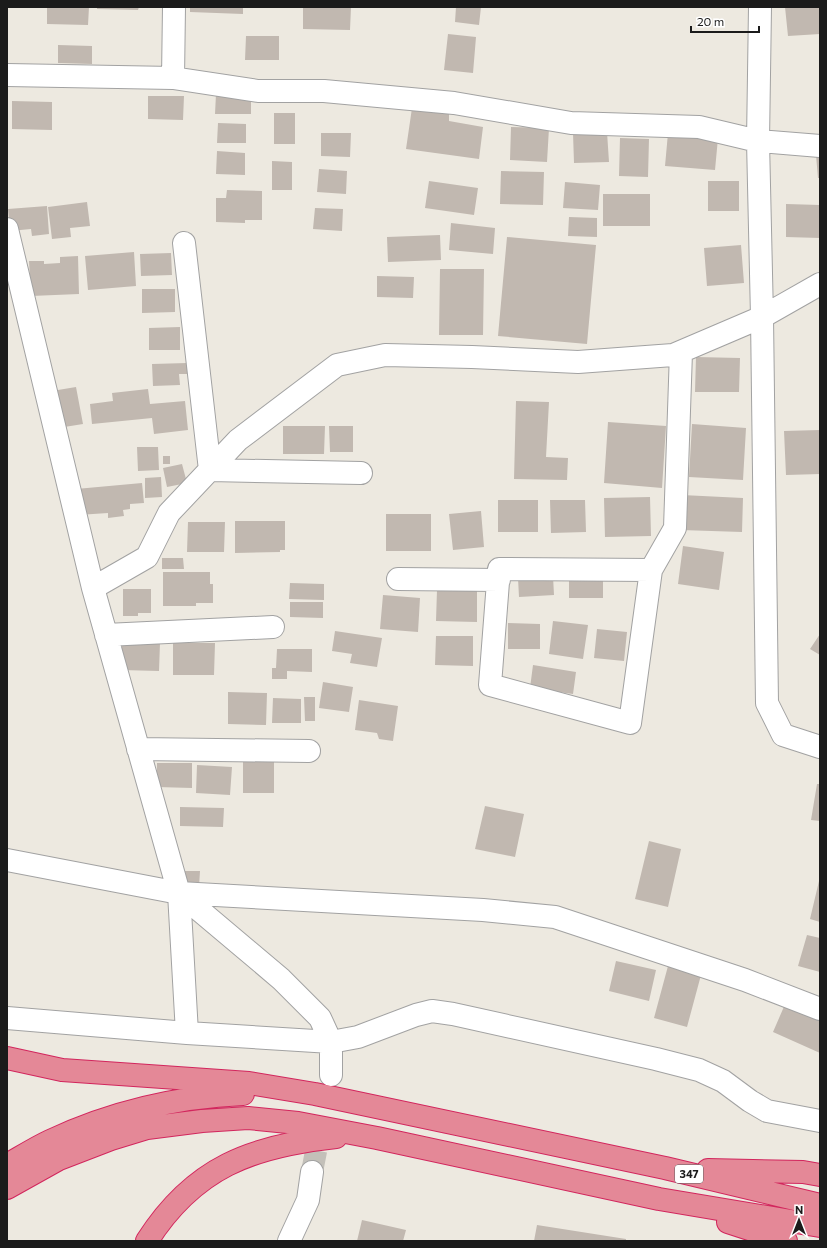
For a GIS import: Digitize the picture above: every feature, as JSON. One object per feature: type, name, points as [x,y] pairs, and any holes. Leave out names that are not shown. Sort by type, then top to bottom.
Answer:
[{"type":"highway","points":[[7,1058],[62,1070],[249,1083],[315,1094]]},
{"type":"highway","points":[[7,1165],[49,1142],[99,1120],[139,1108],[180,1100],[219,1095],[315,1094]]},
{"type":"highway","name":"347","points":[[315,1094],[665,1168],[820,1205]]},
{"type":"highway","points":[[7,1188],[59,1159],[111,1139],[147,1128],[202,1121],[248,1118],[298,1123],[377,1138],[659,1199],[820,1226]]},
{"type":"highway","points":[[147,1241],[158,1223],[178,1200],[199,1182],[219,1168],[247,1155],[308,1140],[338,1137],[377,1138]]},
{"type":"highway","points":[[665,1168],[803,1172],[820,1175]]},
{"type":"highway","points":[[659,1199],[786,1241]]},
{"type":"street","points":[[173,78],[174,7]]},
{"type":"street","points":[[760,7],[758,141],[767,703],[783,735],[820,747]]},
{"type":"street","points":[[7,75],[173,78],[258,92],[324,92],[454,104],[571,123],[699,127],[758,141],[820,146]]},
{"type":"street","points":[[7,229],[93,588],[179,893],[187,1033]]},
{"type":"street","points":[[184,242],[210,470]]},
{"type":"street","points":[[93,588],[147,557],[169,513],[238,440],[337,365],[385,355],[578,362],[674,355],[762,317],[820,284]]},
{"type":"street","points":[[651,570],[500,568],[490,685],[630,723],[651,570],[675,528],[681,352]]},
{"type":"street","points":[[210,470],[361,473]]},
{"type":"street","points":[[398,579],[499,580]]},
{"type":"street","points":[[106,635],[273,627]]},
{"type":"street","points":[[138,749],[309,751]]},
{"type":"street","points":[[7,860],[179,893],[483,910],[555,917],[745,980],[820,1009]]},
{"type":"street","points":[[179,893],[281,979],[320,1018],[331,1042],[331,1075]]},
{"type":"street","points":[[7,1018],[187,1033],[331,1042],[358,1037],[416,1015],[432,1012],[452,1014],[656,1059],[699,1070],[723,1081],[766,1111],[820,1122]]},
{"type":"street","points":[[289,1241],[308,1200],[312,1172]]},
{"type":"building","points":[[47,7],[89,7],[88,25],[47,24]]},
{"type":"building","points":[[97,7],[139,7],[138,10],[97,9]]},
{"type":"building","points":[[190,7],[243,7],[243,14],[190,12]]},
{"type":"building","points":[[303,7],[351,7],[350,30],[303,29]]},
{"type":"building","points":[[456,7],[481,7],[479,25],[455,22]]},
{"type":"building","points":[[785,7],[820,7],[820,34],[788,36]]},
{"type":"building","points":[[448,34],[476,37],[473,73],[444,70]]},
{"type":"building","points":[[246,36],[279,36],[279,60],[245,60]]},
{"type":"building","points":[[58,45],[92,46],[92,64],[58,63]]},
{"type":"building","points":[[216,94],[251,94],[251,114],[215,114]]},
{"type":"building","points":[[148,96],[184,96],[183,120],[148,119]]},
{"type":"building","points":[[12,101],[52,102],[52,130],[12,129]]},
{"type":"building","points":[[412,108],[449,114],[449,121],[483,127],[479,159],[406,149]]},
{"type":"building","points":[[274,113],[295,113],[295,144],[274,144]]},
{"type":"building","points":[[218,123],[246,124],[246,143],[217,143]]},
{"type":"building","points":[[511,127],[549,128],[547,162],[510,160]]},
{"type":"building","points":[[607,132],[609,162],[574,163],[573,133]]},
{"type":"building","points":[[321,133],[351,133],[350,157],[321,156]]},
{"type":"building","points":[[668,133],[718,138],[715,170],[665,166]]},
{"type":"building","points":[[620,138],[649,139],[648,177],[619,176]]},
{"type":"building","points":[[217,151],[245,153],[245,175],[216,174]]},
{"type":"building","points":[[816,155],[820,155],[820,178],[818,178]]},
{"type":"building","points":[[272,161],[292,162],[292,190],[272,190]]},
{"type":"building","points":[[319,169],[347,171],[346,194],[317,192]]},
{"type":"building","points":[[501,171],[544,172],[543,205],[500,204]]},
{"type":"building","points":[[429,181],[478,188],[474,215],[425,208]]},
{"type":"building","points":[[708,181],[739,181],[739,211],[708,211]]},
{"type":"building","points":[[565,182],[600,185],[598,210],[563,208]]},
{"type":"building","points":[[227,190],[262,191],[262,220],[245,220],[245,223],[216,222],[216,198],[226,198]]},
{"type":"building","points":[[603,194],[650,194],[650,226],[603,226]]},
{"type":"building","points":[[87,202],[90,226],[70,228],[71,237],[52,239],[48,207]]},
{"type":"building","points":[[786,204],[820,205],[820,238],[786,237]]},
{"type":"building","points":[[47,206],[49,234],[32,236],[31,229],[10,231],[8,209]]},
{"type":"building","points":[[315,208],[343,209],[342,231],[313,229]]},
{"type":"building","points":[[569,217],[597,218],[597,237],[568,236]]},
{"type":"building","points":[[451,223],[495,228],[493,254],[449,250]]},
{"type":"building","points":[[440,235],[441,260],[388,262],[387,237]]},
{"type":"building","points":[[507,237],[596,245],[587,344],[498,336]]},
{"type":"building","points":[[741,245],[744,283],[707,286],[704,248]]},
{"type":"building","points":[[134,252],[136,286],[88,290],[85,256]]},
{"type":"building","points":[[171,253],[172,275],[141,276],[140,254]]},
{"type":"building","points":[[78,256],[79,294],[31,296],[29,261],[44,261],[44,264],[60,263],[60,257]]},
{"type":"building","points":[[440,269],[484,269],[483,335],[439,335]]},
{"type":"building","points":[[377,276],[414,277],[413,298],[377,297]]},
{"type":"building","points":[[142,289],[175,289],[175,312],[142,313]]},
{"type":"building","points":[[180,327],[180,350],[149,350],[149,328]]},
{"type":"building","points":[[696,357],[740,358],[739,392],[695,392]]},
{"type":"building","points":[[187,363],[187,374],[179,374],[180,385],[153,386],[152,364]]},
{"type":"building","points":[[76,387],[83,424],[58,428],[52,391]]},
{"type":"building","points":[[148,389],[150,404],[185,401],[188,430],[154,434],[152,418],[92,424],[90,404],[113,401],[112,393]]},
{"type":"building","points":[[516,401],[549,402],[546,457],[568,458],[567,480],[514,479]]},
{"type":"building","points":[[608,422],[666,426],[662,488],[604,483]]},
{"type":"building","points":[[692,424],[746,428],[743,480],[689,477]]},
{"type":"building","points":[[283,426],[325,426],[324,454],[283,454]]},
{"type":"building","points":[[329,426],[353,426],[353,452],[330,452]]},
{"type":"building","points":[[820,430],[820,474],[786,475],[784,431]]},
{"type":"building","points":[[137,447],[158,447],[159,470],[138,471]]},
{"type":"building","points":[[163,456],[170,456],[170,464],[163,464]]},
{"type":"building","points":[[182,464],[187,483],[167,487],[163,468]]},
{"type":"building","points":[[161,477],[162,497],[145,498],[145,478]]},
{"type":"building","points":[[142,483],[144,503],[130,504],[130,509],[123,510],[124,516],[108,518],[108,513],[78,515],[76,489]]},
{"type":"building","points":[[682,495],[743,498],[742,532],[681,530]]},
{"type":"building","points":[[650,497],[651,536],[605,537],[604,498]]},
{"type":"building","points":[[498,500],[538,500],[538,532],[498,532]]},
{"type":"building","points":[[550,500],[585,500],[586,532],[551,533]]},
{"type":"building","points":[[481,511],[484,547],[453,550],[449,514]]},
{"type":"building","points":[[386,514],[431,514],[431,551],[386,551]]},
{"type":"building","points":[[235,521],[285,521],[285,550],[280,550],[280,552],[235,553]]},
{"type":"building","points":[[188,522],[225,522],[224,552],[187,552]]},
{"type":"building","points":[[683,546],[724,552],[719,590],[678,584]]},
{"type":"building","points":[[162,558],[183,558],[184,569],[162,569]]},
{"type":"building","points":[[163,572],[210,572],[210,584],[213,584],[213,603],[196,603],[196,606],[163,606]]},
{"type":"building","points":[[569,572],[603,572],[603,598],[569,598]]},
{"type":"building","points":[[553,576],[554,595],[519,597],[518,578]]},
{"type":"building","points":[[290,583],[324,584],[324,600],[289,599]]},
{"type":"building","points":[[123,589],[151,589],[151,613],[138,613],[138,616],[123,616]]},
{"type":"building","points":[[437,590],[477,591],[477,622],[436,621]]},
{"type":"building","points":[[383,595],[420,598],[418,632],[380,629]]},
{"type":"building","points":[[290,602],[323,602],[323,618],[290,617]]},
{"type":"building","points":[[553,621],[588,625],[583,659],[549,654]]},
{"type":"building","points":[[508,623],[540,624],[540,649],[508,649]]},
{"type":"building","points":[[597,629],[627,632],[624,661],[594,658]]},
{"type":"building","points":[[335,631],[382,638],[377,667],[350,663],[352,654],[332,651]]},
{"type":"building","points":[[820,634],[820,655],[810,649]]},
{"type":"building","points":[[436,636],[473,636],[473,666],[435,665]]},
{"type":"building","points":[[122,642],[160,643],[159,671],[121,670]]},
{"type":"building","points":[[173,643],[215,643],[214,675],[173,675]]},
{"type":"building","points":[[277,649],[312,649],[312,672],[287,671],[287,679],[272,679],[272,668],[276,668]]},
{"type":"building","points":[[533,665],[576,672],[573,694],[530,688]]},
{"type":"building","points":[[323,682],[353,687],[349,712],[319,708]]},
{"type":"building","points":[[228,692],[267,693],[266,725],[228,724]]},
{"type":"building","points":[[304,697],[315,697],[315,721],[305,721]]},
{"type":"building","points":[[273,698],[301,699],[301,723],[272,723]]},
{"type":"building","points":[[359,700],[398,706],[393,741],[379,739],[377,733],[355,730]]},
{"type":"building","points":[[243,757],[274,757],[274,793],[243,793]]},
{"type":"building","points":[[157,763],[192,763],[192,788],[157,787]]},
{"type":"building","points":[[197,765],[232,767],[230,795],[196,793]]},
{"type":"building","points":[[817,784],[820,784],[820,821],[811,820]]},
{"type":"building","points":[[485,806],[524,814],[515,857],[475,849]]},
{"type":"building","points":[[180,807],[224,808],[223,827],[180,826]]},
{"type":"building","points":[[649,841],[681,849],[668,907],[635,899]]},
{"type":"building","points":[[182,871],[200,871],[199,887],[181,887]]},
{"type":"building","points":[[820,881],[820,922],[810,919]]},
{"type":"building","points":[[807,935],[820,938],[820,972],[798,966]]},
{"type":"building","points":[[616,961],[656,970],[649,1001],[609,991]]},
{"type":"building","points":[[668,966],[701,975],[687,1027],[654,1018]]},
{"type":"building","points":[[786,1002],[820,1017],[820,1053],[773,1032]]},
{"type":"building","points":[[362,1220],[406,1230],[403,1241],[357,1241]]},
{"type":"building","points":[[537,1225],[626,1239],[626,1241],[534,1241]]},
{"type":"tunnel","points":[[312,1172],[330,1079]]}]
